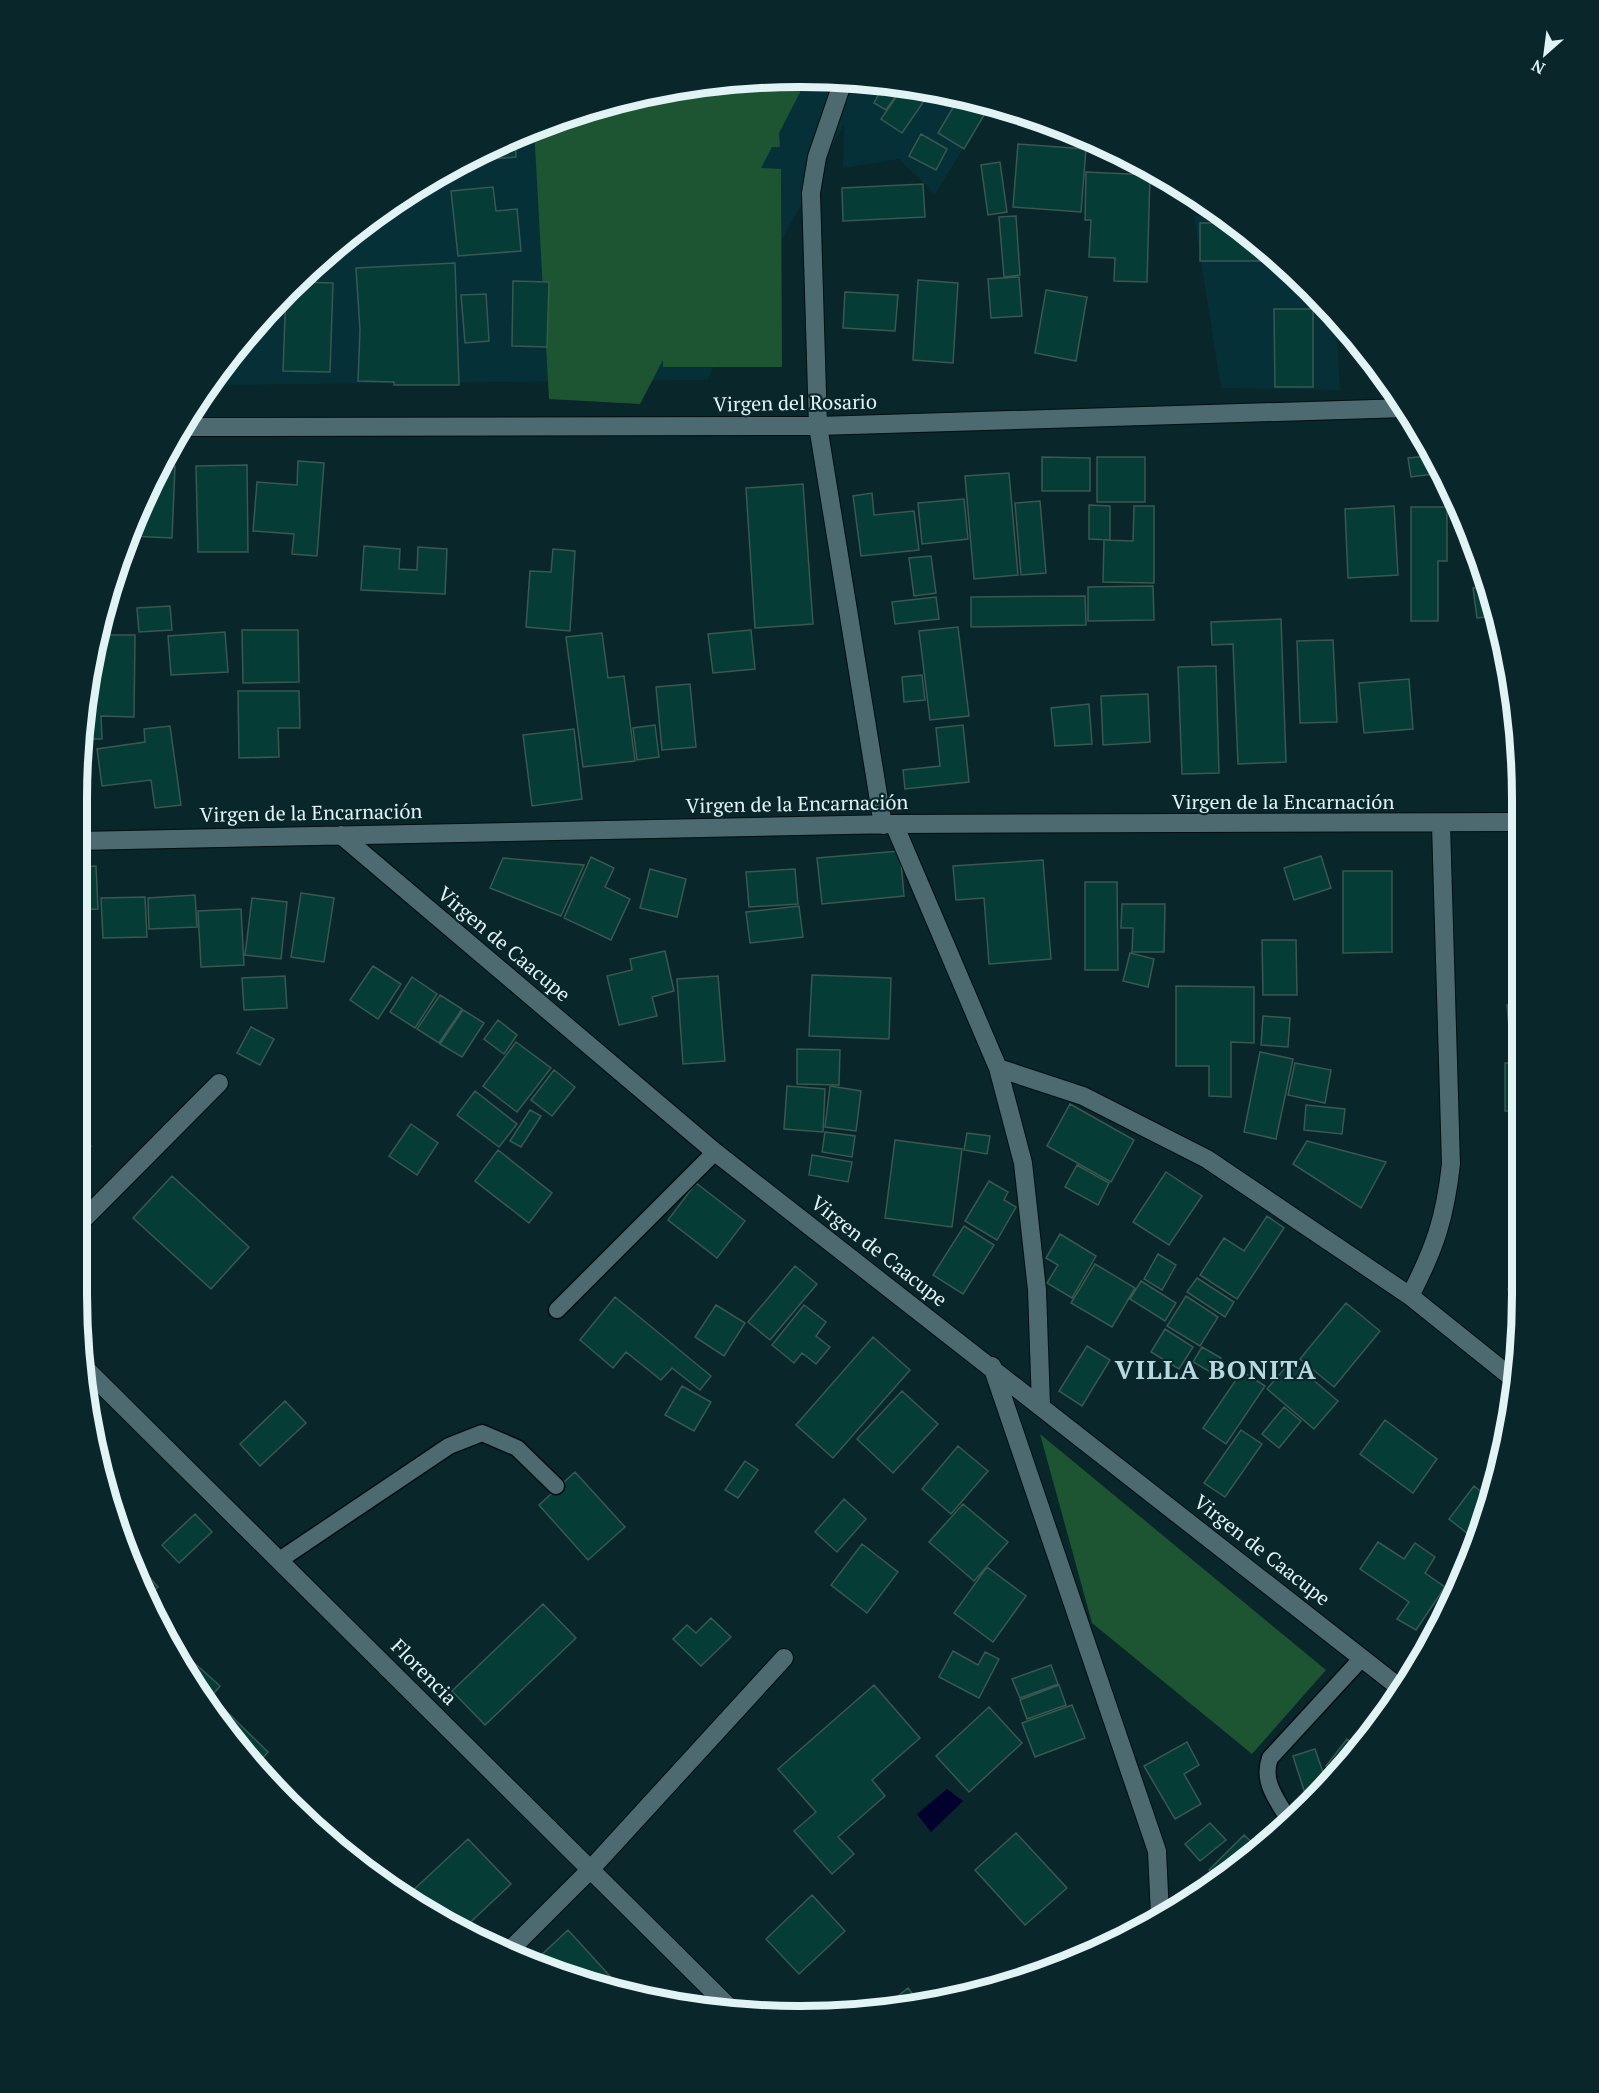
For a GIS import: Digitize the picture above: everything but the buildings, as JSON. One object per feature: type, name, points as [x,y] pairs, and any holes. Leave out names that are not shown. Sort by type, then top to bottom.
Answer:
[{"type":"street","points":[[840,89],[817,158],[811,192],[818,426],[889,824],[998,1068],[1023,1163],[1037,1290],[1041,1405]]},
{"type":"street","name":"Virgen del Rosario","points":[[192,427],[818,426],[1395,408]]},
{"type":"street","name":"Virgen de la Encarnación","points":[[87,841],[889,824],[1512,822]]},
{"type":"street","points":[[1410,1296],[1432,1253],[1443,1220],[1451,1164],[1441,824]]},
{"type":"street","name":"Virgen de Caacupe","points":[[341,835],[715,1152],[992,1366],[1395,1684]]},
{"type":"street","points":[[998,1068],[1083,1096],[1207,1158],[1410,1296],[1507,1374]]},
{"type":"street","points":[[87,1216],[219,1083]]},
{"type":"street","points":[[992,1366],[1156,1851],[1160,1909]]},
{"type":"street","name":"Florencia","points":[[92,1375],[281,1559],[589,1871],[723,2001]]},
{"type":"street","points":[[514,1946],[589,1871],[784,1658]]},
{"type":"lane","points":[[557,1310],[715,1152]]},
{"type":"lane","points":[[281,1559],[449,1446],[482,1433],[517,1448],[555,1486]]},
{"type":"lane","points":[[1285,1814],[1269,1786],[1266,1770],[1270,1758],[1362,1658]]},
{"type":"shaded area","points":[[800,87],[892,93],[986,112],[935,194],[899,159],[843,168],[844,124],[707,380],[221,385],[264,330],[296,296],[366,234],[443,182],[484,160],[570,125],[615,111],[707,93]]},
{"type":"shaded area","points":[[1194,216],[1208,216],[1233,234],[1303,296],[1337,332],[1340,390],[1221,388]]},
{"type":"shaded area","points":[[947,1789],[963,1801],[931,1832],[917,1814]]},
{"type":"green space","points":[[803,87],[779,133],[780,147],[772,147],[761,168],[781,169],[782,367],[663,367],[663,360],[640,404],[549,399],[535,138],[615,111],[660,101],[707,93]]},
{"type":"green space","points":[[1040,1434],[1326,1670],[1252,1754],[1092,1623]]},
{"type":"district","name":"VILLA BONITA","points":[[1216,1370]]}]
